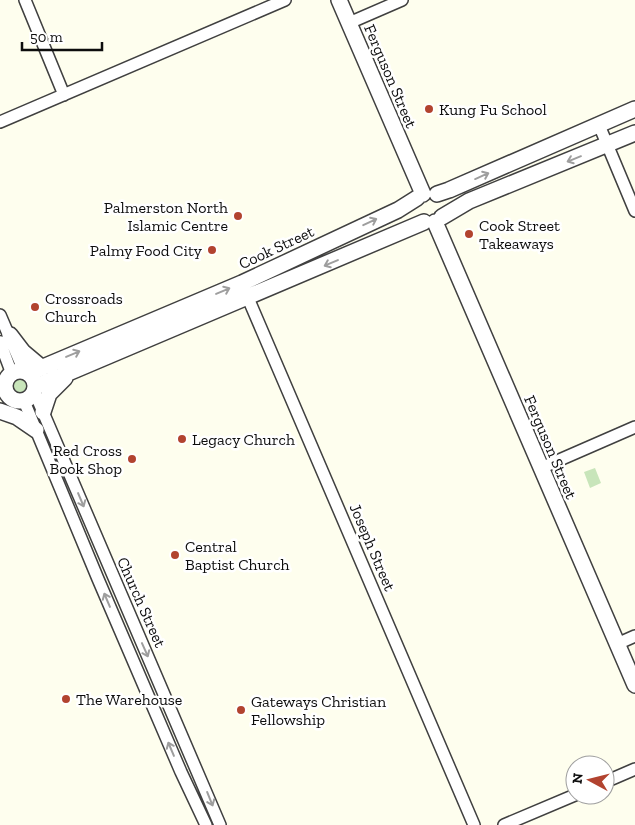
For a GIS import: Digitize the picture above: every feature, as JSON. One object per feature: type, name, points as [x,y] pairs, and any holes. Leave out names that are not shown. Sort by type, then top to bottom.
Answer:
[{"type":"street","points":[[25,0],[64,95]]},
{"type":"street","points":[[0,122],[285,0]]},
{"type":"street","name":"Ferguson Street","points":[[339,0],[426,195]]},
{"type":"street","points":[[349,23],[402,0]]},
{"type":"street","name":"Cook Street","points":[[20,385],[95,345],[242,282],[398,210],[426,195],[449,190],[635,109]]},
{"type":"street","points":[[599,125],[635,211]]},
{"type":"street","points":[[3,343],[23,352],[20,385],[74,371],[433,220],[469,201],[635,133]]},
{"type":"street","points":[[426,195],[444,203],[445,208],[433,220],[419,219],[414,212],[413,207],[426,195]]},
{"type":"street","name":"Ferguson Street","points":[[433,220],[635,685]]},
{"type":"street","name":"Joseph Street","points":[[242,282],[474,825]]},
{"type":"street","name":"Church Street","points":[[0,314],[3,343],[36,430],[79,535],[206,825]]},
{"type":"street","points":[[148,323],[154,338]]},
{"type":"street","points":[[95,345],[101,360]]},
{"type":"street","points":[[43,412],[49,394],[74,371]]},
{"type":"street","name":"Church Street","points":[[20,385],[43,412],[220,825]]},
{"type":"street","points":[[0,411],[17,417],[36,430]]},
{"type":"street","points":[[540,468],[635,427]]},
{"type":"street","points":[[617,644],[635,636]]},
{"type":"street","points":[[615,778],[635,769]]},
{"type":"street","points":[[504,825],[565,798]]},
{"type":"green space","points":[[16,377],[24,377],[29,382],[27,393],[16,395],[11,390],[11,382]]},
{"type":"green space","points":[[595,468],[601,483],[590,488],[584,472]]},
{"type":"place","name":"Kung Fu School","points":[[429,109]]},
{"type":"place","name":"Palmerston North Islamic Centre","points":[[238,216]]},
{"type":"place","name":"Cook Street Takeaways","points":[[469,234]]},
{"type":"place","name":"Palmy Food City","points":[[212,250]]},
{"type":"place","name":"Crossroads Church","points":[[35,307]]},
{"type":"place","name":"Legacy Church","points":[[182,439]]},
{"type":"place","name":"Red Cross Book Shop","points":[[132,459]]},
{"type":"place","name":"Central Baptist Church","points":[[175,555]]},
{"type":"place","name":"The Warehouse","points":[[66,699]]},
{"type":"place","name":"Gateways Christian Fellowship","points":[[241,710]]}]
